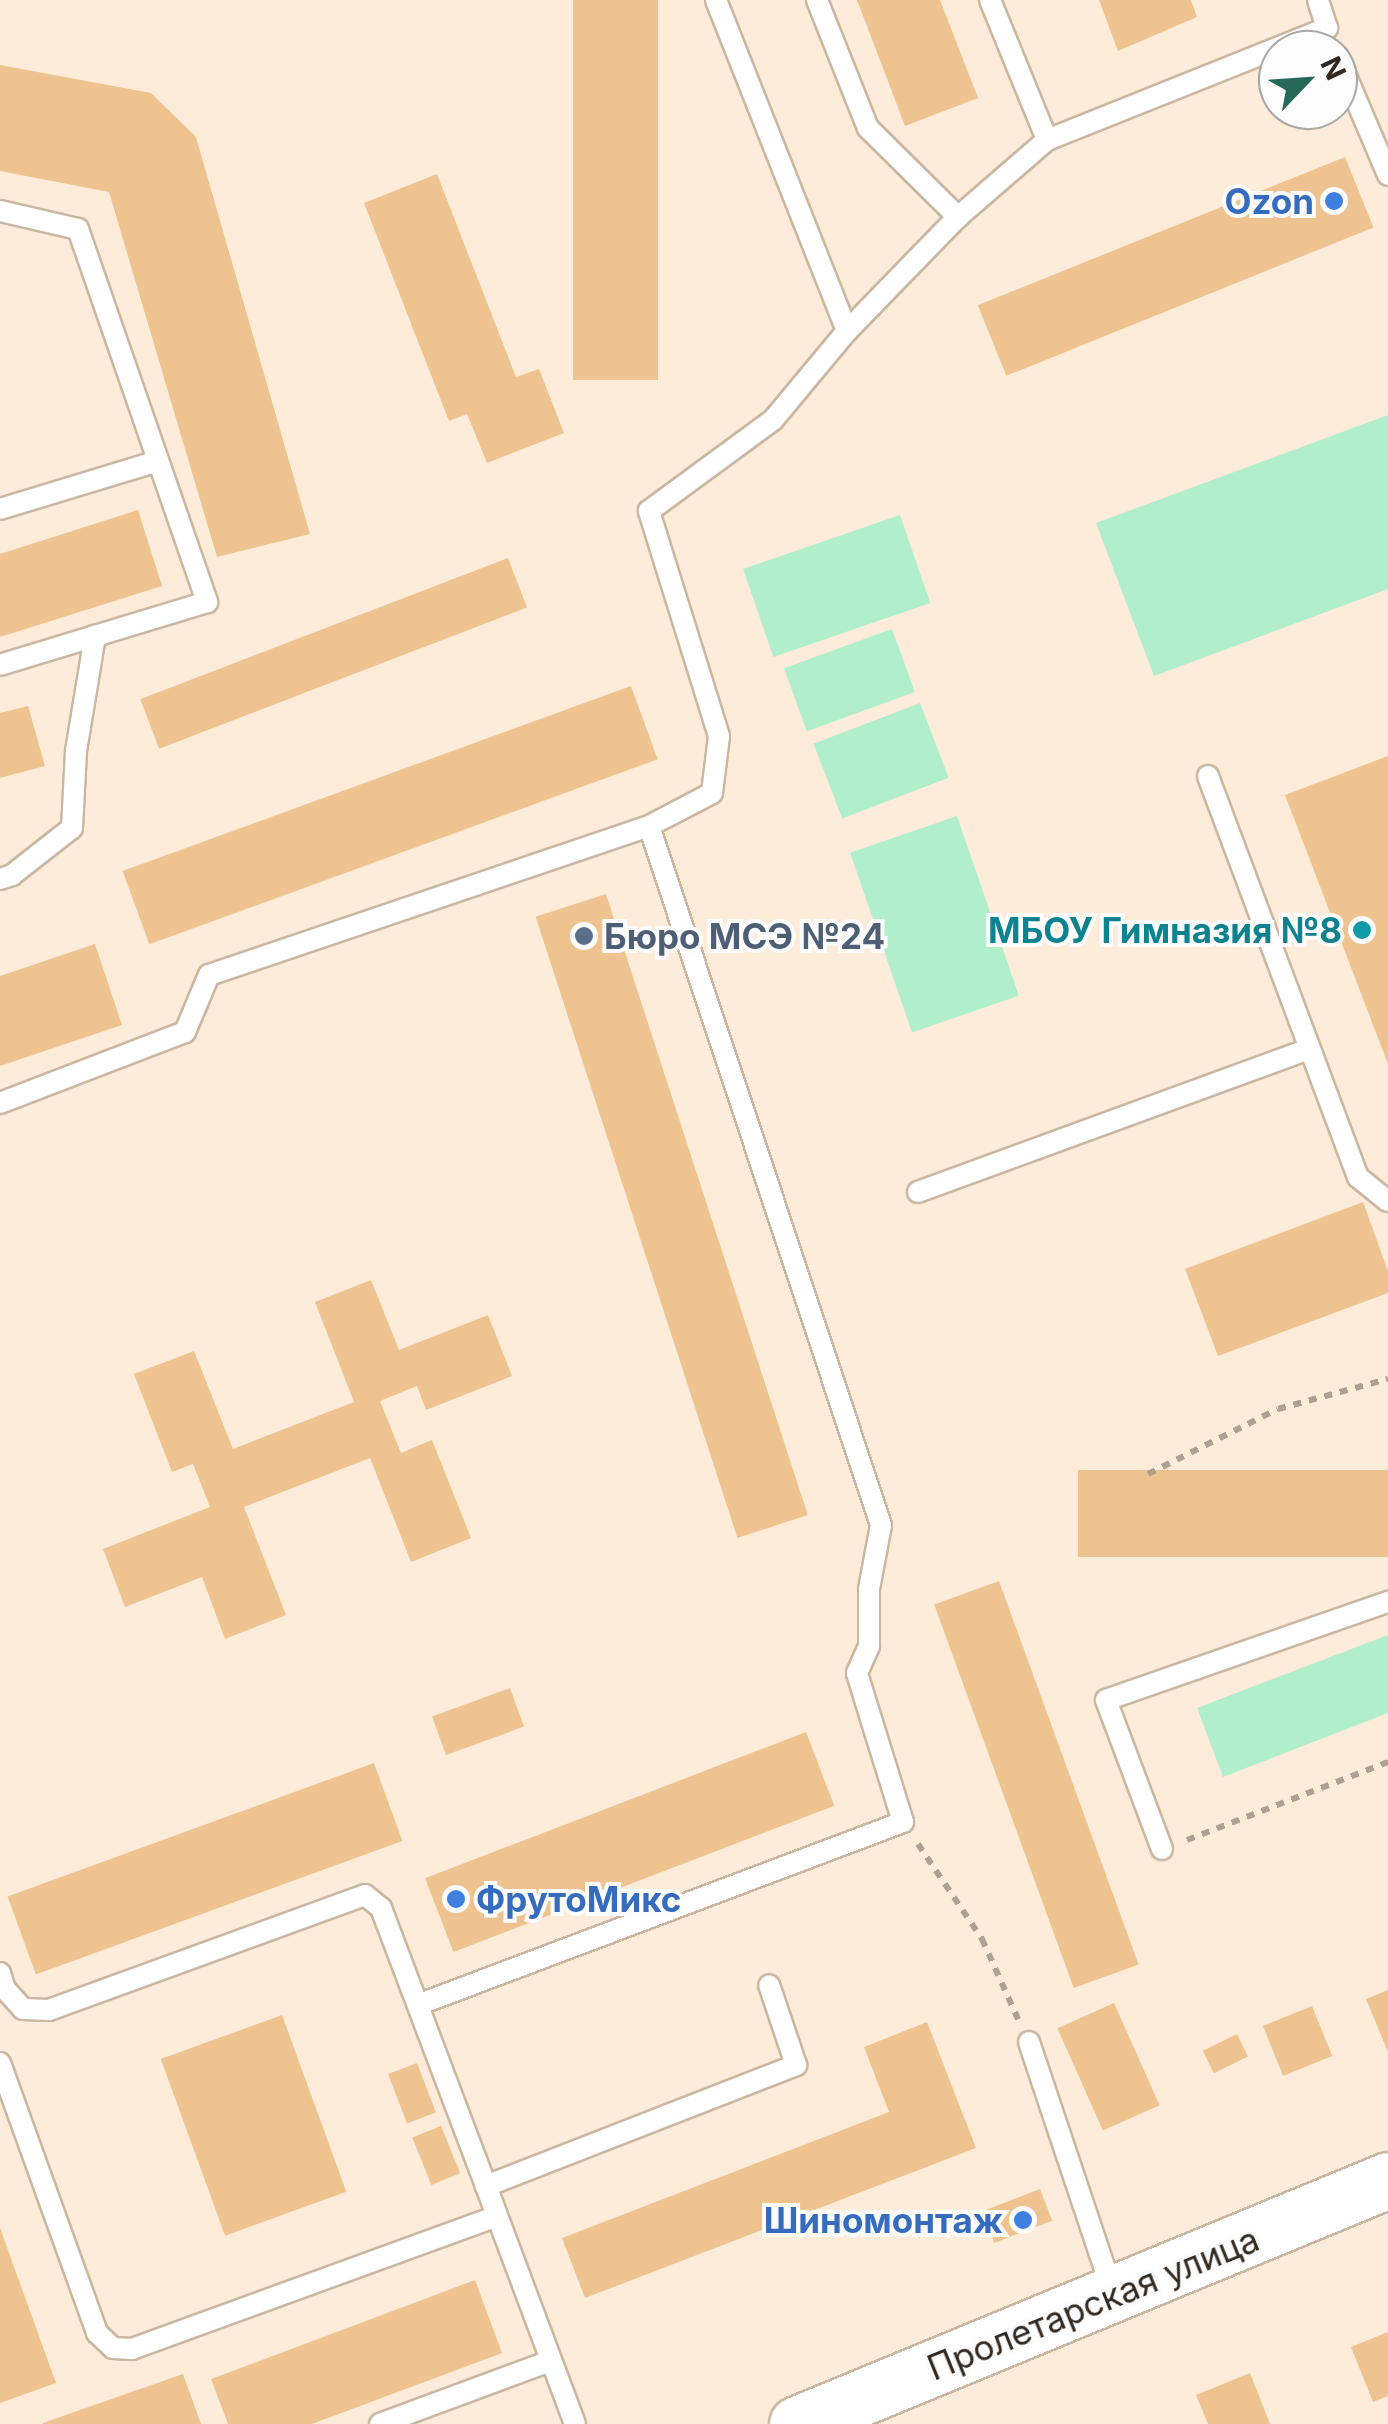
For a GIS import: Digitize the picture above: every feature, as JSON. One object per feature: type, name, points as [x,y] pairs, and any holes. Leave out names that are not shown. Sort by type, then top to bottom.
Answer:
[{"type":"main road","name":"Пролетарская улица","points":[[797,2424],[1388,2180]]},
{"type":"lane","points":[[716,0],[848,330]]},
{"type":"lane","points":[[817,0],[868,128],[958,217]]},
{"type":"lane","points":[[990,0],[1047,140]]},
{"type":"lane","points":[[0,1104],[184,1032],[209,975],[649,826],[712,793],[719,736],[649,510],[773,420],[848,330],[958,217],[1047,140],[1327,28],[1318,0]]},
{"type":"lane","points":[[1358,105],[1388,175]]},
{"type":"lane","points":[[0,211],[78,229],[206,602],[0,665]]},
{"type":"lane","points":[[0,509],[158,461]]},
{"type":"lane","points":[[0,879],[12,876],[72,828],[76,751],[94,636]]},
{"type":"lane","points":[[1208,776],[1307,1050],[1358,1177],[1388,1202]]},
{"type":"lane","points":[[420,2004],[903,1822],[857,1673],[869,1646],[869,1589],[880,1526],[649,826]]},
{"type":"lane","points":[[918,1192],[1307,1050]]},
{"type":"lane","points":[[1162,1849],[1106,1700],[1388,1602]]},
{"type":"lane","points":[[0,1973],[5,1989],[22,2009],[49,2010],[365,1895],[380,1908],[420,2004],[575,2424]]},
{"type":"lane","points":[[486,2186],[796,2065],[769,1985]]},
{"type":"lane","points":[[1029,2042],[1114,2295]]},
{"type":"lane","points":[[0,2063],[97,2332],[113,2348],[132,2349],[497,2216]]},
{"type":"lane","points":[[380,2424],[550,2362]]},
{"type":"path","points":[[1148,1474],[1278,1408],[1388,1379]]},
{"type":"path","points":[[1162,1849],[1388,1762]]},
{"type":"path","points":[[903,1822],[982,1940],[1029,2042]]},
{"type":"green space","points":[[1388,415],[1388,589],[1154,676],[1096,523]]},
{"type":"green space","points":[[900,515],[930,603],[773,657],[743,569]]},
{"type":"green space","points":[[892,629],[915,692],[807,731],[784,668]]},
{"type":"green space","points":[[920,703],[949,778],[842,819],[814,744]]},
{"type":"green space","points":[[957,816],[1019,996],[912,1032],[850,853]]},
{"type":"green space","points":[[1388,1635],[1388,1713],[1223,1777],[1197,1708]]},
{"type":"building","points":[[573,0],[658,0],[658,380],[573,380]]},
{"type":"building","points":[[857,0],[940,0],[978,98],[905,126]]},
{"type":"building","points":[[1099,0],[1191,0],[1197,17],[1118,51]]},
{"type":"building","points":[[0,65],[151,93],[196,137],[310,534],[217,557],[109,192],[0,171]]},
{"type":"building","points":[[1345,157],[1373,227],[1006,376],[978,305]]},
{"type":"building","points":[[437,174],[516,377],[539,369],[564,433],[487,463],[467,414],[449,421],[364,203]]},
{"type":"building","points":[[138,510],[162,586],[0,637],[0,554]]},
{"type":"building","points":[[508,558],[527,607],[159,749],[140,699]]},
{"type":"building","points":[[631,686],[658,759],[149,944],[123,871]]},
{"type":"building","points":[[28,706],[45,766],[0,778],[0,713]]},
{"type":"building","name":"МБОУ Гимназия №8","points":[[1388,756],[1388,1064],[1285,795]]},
{"type":"building","points":[[606,894],[808,1515],[737,1538],[536,917]]},
{"type":"building","points":[[95,944],[122,1025],[0,1066],[0,976]]},
{"type":"building","points":[[1363,1202],[1388,1271],[1388,1293],[1218,1356],[1185,1269]]},
{"type":"building","points":[[371,1280],[399,1350],[488,1315],[512,1376],[426,1410],[417,1386],[380,1401],[401,1453],[432,1440],[471,1538],[411,1562],[370,1458],[244,1507],[286,1615],[225,1639],[202,1577],[125,1607],[103,1549],[210,1507],[193,1464],[172,1472],[134,1374],[194,1351],[233,1449],[354,1402],[315,1302]]},
{"type":"building","points":[[1078,1470],[1388,1470],[1388,1557],[1078,1557]]},
{"type":"building","points":[[999,1581],[1139,1964],[1074,1988],[934,1605]]},
{"type":"building","points":[[510,1688],[524,1727],[446,1755],[432,1716]]},
{"type":"building","points":[[806,1732],[834,1806],[453,1952],[425,1878]]},
{"type":"building","points":[[374,1763],[402,1841],[36,1974],[8,1896]]},
{"type":"building","points":[[1388,1990],[1388,2052],[1366,1999]]},
{"type":"building","points":[[1114,2003],[1160,2105],[1103,2131],[1057,2028]]},
{"type":"building","points":[[1312,2006],[1332,2056],[1283,2076],[1263,2026]]},
{"type":"building","points":[[282,2015],[346,2192],[225,2236],[161,2059]]},
{"type":"building","points":[[927,2022],[976,2148],[585,2298],[562,2238],[889,2112],[864,2047]]},
{"type":"building","points":[[1237,2034],[1248,2056],[1214,2073],[1203,2051]]},
{"type":"building","points":[[417,2063],[436,2112],[407,2124],[388,2074]]},
{"type":"building","points":[[441,2126],[460,2173],[431,2185],[412,2138]]},
{"type":"building","points":[[1040,2189],[1052,2221],[994,2243],[982,2211]]},
{"type":"building","points":[[0,2228],[56,2383],[0,2403]]},
{"type":"building","points":[[475,2280],[502,2353],[312,2424],[228,2424],[211,2379]]},
{"type":"building","points":[[1388,2332],[1388,2396],[1373,2402],[1351,2347]]},
{"type":"building","points":[[1250,2373],[1270,2424],[1208,2424],[1196,2395]]},
{"type":"building","points":[[183,2374],[201,2424],[43,2424],[43,2423]]},
{"type":"place","name":"Ozon","points":[[1334,201]]},
{"type":"place","name":"МБОУ Гимназия №8","points":[[1362,930]]},
{"type":"place","name":"Бюро МСЭ №24","points":[[584,936]]},
{"type":"place","name":"ФрутоМикс","points":[[456,1899]]},
{"type":"place","name":"Шиномонтаж","points":[[1023,2220]]}]
